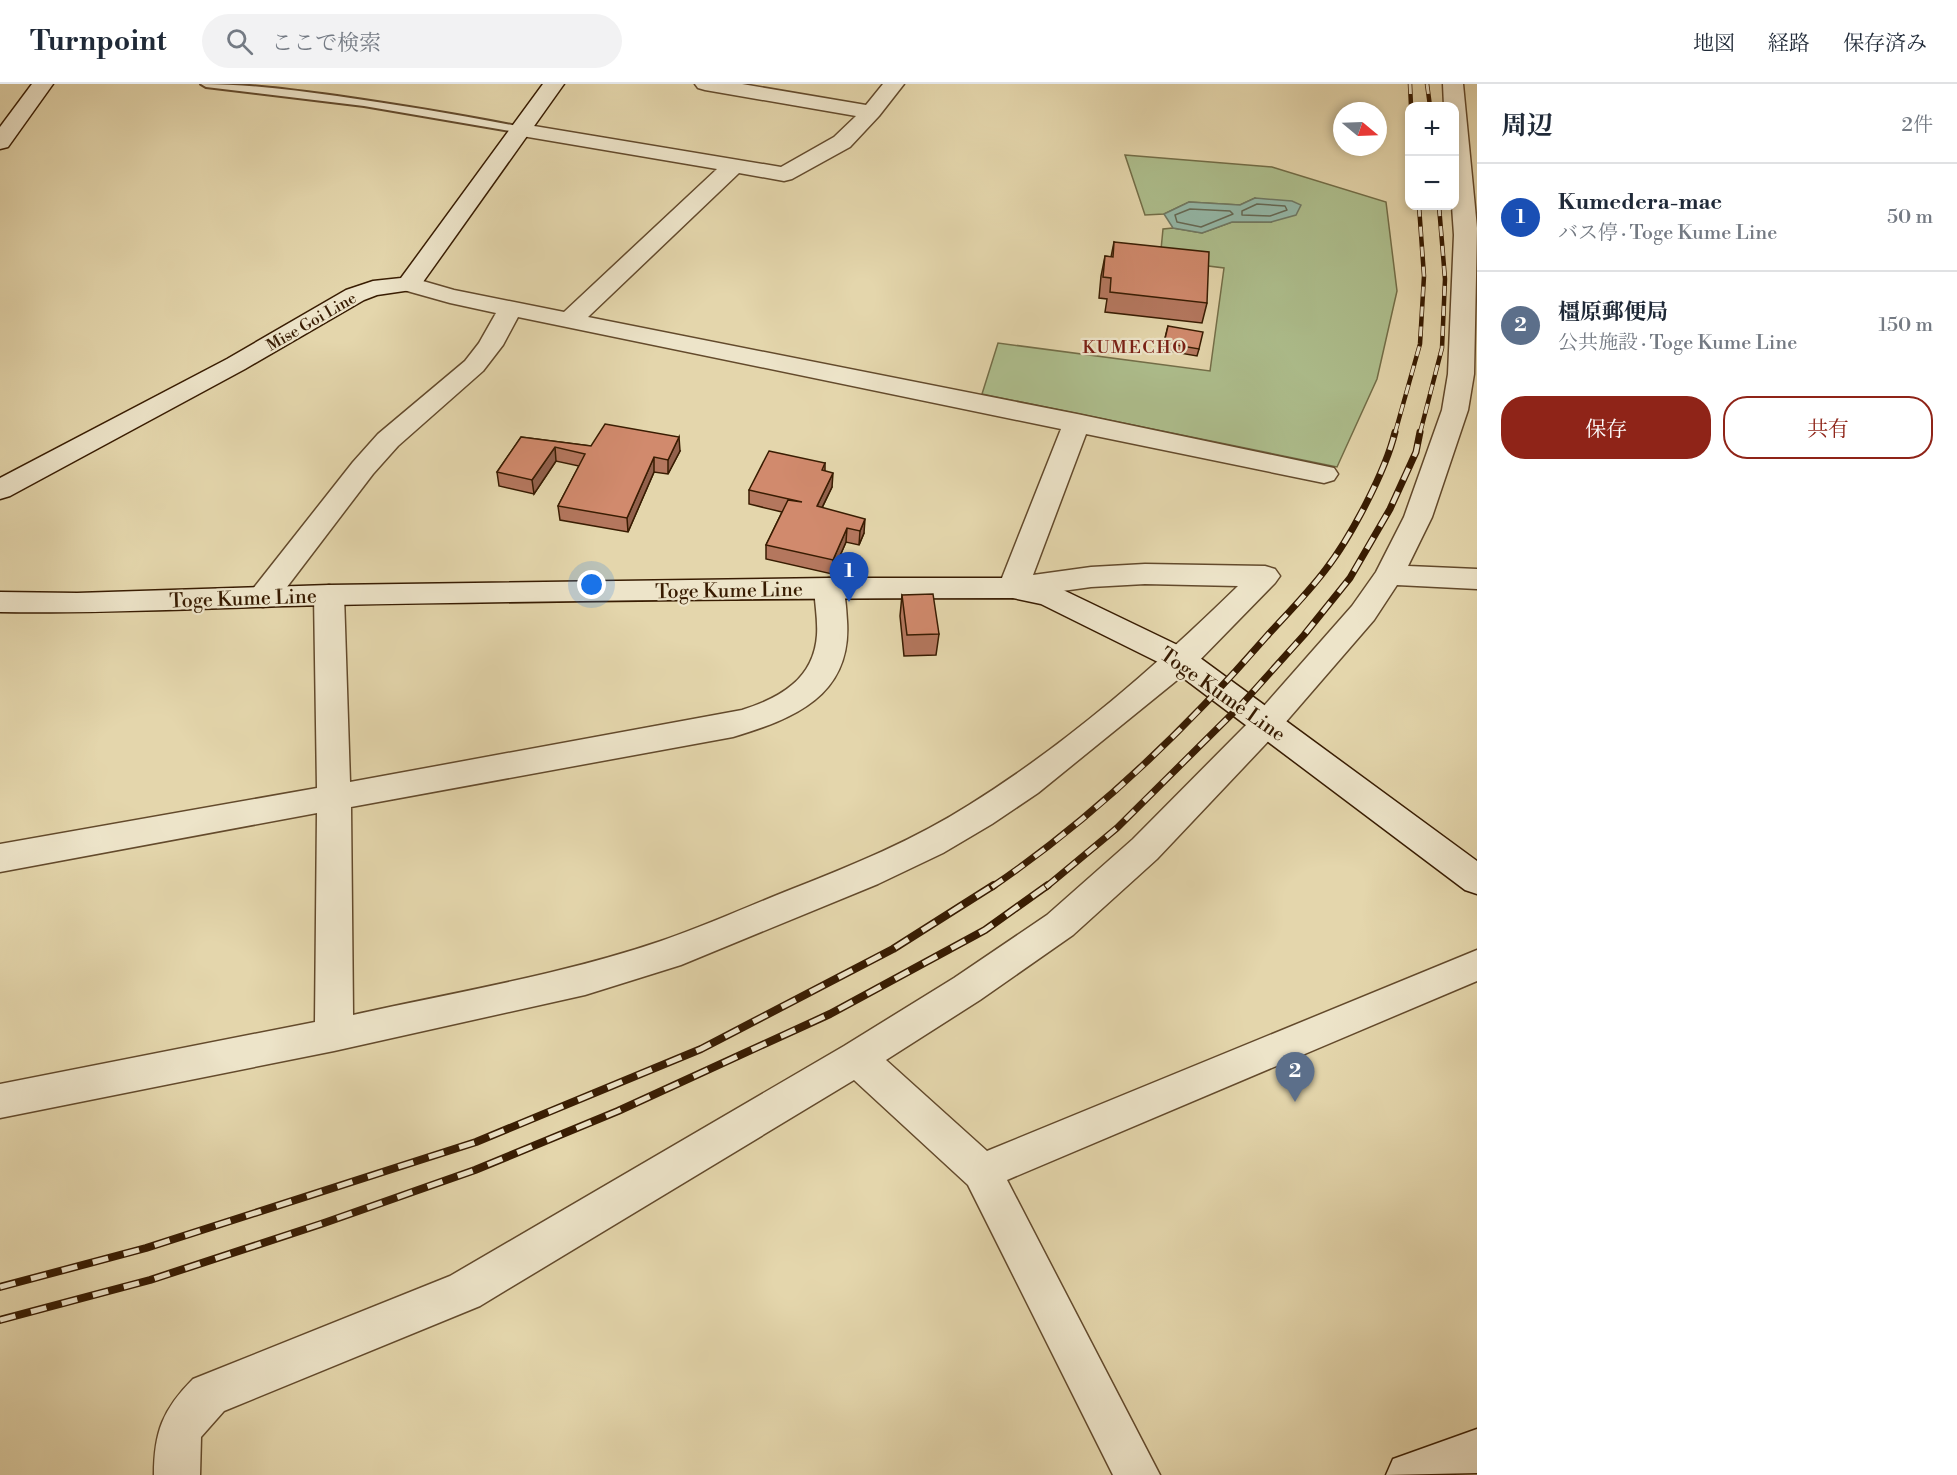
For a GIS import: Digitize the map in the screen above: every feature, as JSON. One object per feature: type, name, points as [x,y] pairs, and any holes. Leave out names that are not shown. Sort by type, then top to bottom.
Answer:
[{"type":"street","points":[[0,142],[43,84]]},
{"type":"street","points":[[554,84],[409,284],[450,296],[1324,474]]},
{"type":"street","points":[[705,84],[872,112]]},
{"type":"street","points":[[522,130],[784,174],[842,142],[872,112],[894,84]]},
{"type":"street","points":[[176,1472],[177,1442],[186,1417],[209,1395],[465,1290],[857,1058],[967,989],[1060,925],[1145,849],[1267,723],[1363,613],[1389,575],[1418,517],[1441,456],[1455,410],[1461,374],[1466,235],[1453,84]]},
{"type":"street","points":[[570,320],[734,166]]},
{"type":"street","name":"Mise Goi Line","points":[[0,490],[236,364],[355,295],[373,288],[409,284]]},
{"type":"street","points":[[263,597],[363,468],[388,440],[474,366],[490,345],[511,308]]},
{"type":"street","points":[[0,1101],[334,1035],[585,979],[658,957],[866,874],[930,843],[980,815],[1075,747],[1180,660],[1265,576],[1146,574],[1091,577],[1013,588],[1077,422]]},
{"type":"street","points":[[1389,575],[1477,579]]},
{"type":"street","points":[[0,858],[733,725],[770,715],[798,699],[819,677],[831,645],[829,588]]},
{"type":"street","name":"Toge Kume Line","points":[[0,602],[77,603],[329,595],[829,588],[1013,588],[1047,596],[1077,608],[1180,660],[1477,880]]},
{"type":"street","points":[[329,595],[334,798],[334,1035]]},
{"type":"street","points":[[982,1172],[1477,965]]},
{"type":"street","points":[[857,1058],[982,1172],[1137,1475]]},
{"type":"street","points":[[1409,1475],[1477,1451]]},
{"type":"lane","points":[[206,84],[332,97],[430,111],[522,130]]},
{"type":"green space","points":[[1125,155],[1272,167],[1386,202],[1397,291],[1377,379],[1337,467],[982,394],[998,343],[1210,371],[1224,268],[1160,260],[1163,229],[1173,228],[1202,233],[1232,222],[1271,222],[1255,198],[1240,205],[1189,202],[1164,214],[1145,215]]},
{"type":"water","points":[[1255,198],[1292,201],[1301,205],[1296,215],[1271,222],[1232,222],[1202,233],[1173,228],[1164,214],[1189,202],[1240,205]]},
{"type":"building","points":[[1114,242],[1209,252],[1207,303],[1110,292],[1111,278],[1103,277],[1105,256],[1113,257]]},
{"type":"building","points":[[1168,326],[1203,332],[1199,349],[1164,343]]},
{"type":"building","points":[[605,424],[679,437],[668,460],[654,457],[627,518],[558,506],[585,454],[555,447],[532,480],[497,472],[521,437],[591,446]]},
{"type":"building","points":[[769,451],[825,463],[822,470],[833,473],[817,506],[865,519],[860,531],[847,528],[833,560],[766,545],[788,500],[802,502],[749,490]]},
{"type":"building","points":[[933,594],[939,634],[907,635],[902,595]]},
{"type":"railway","points":[[1410,84],[1411,102]]},
{"type":"railway","points":[[1427,84],[1429,102]]},
{"type":"railway","points":[[1395,433],[1420,344],[1424,276],[1419,210]]},
{"type":"railway","points":[[1420,433],[1442,348],[1445,279],[1439,210]]},
{"type":"railway","points":[[992,887],[1067,831],[1137,771],[1204,705],[1304,595],[1336,555],[1356,522],[1376,484],[1395,432]]},
{"type":"railway","points":[[1046,887],[1117,828],[1242,704],[1304,635],[1350,578],[1390,509],[1416,452],[1420,432]]},
{"type":"railway","points":[[0,1287],[146,1248],[476,1142],[701,1049],[893,949],[994,885]]},
{"type":"railway","points":[[0,1320],[150,1280],[324,1223],[475,1170],[618,1111],[830,1014],[985,930],[1048,885]]},
{"type":"place","name":"Kumedera-mae","points":[[849,602]]},
{"type":"place","name":"橿原郵便局","points":[[1295,1102]]},
{"type":"district","name":"KUMECHO","points":[[1135,347]]}]
